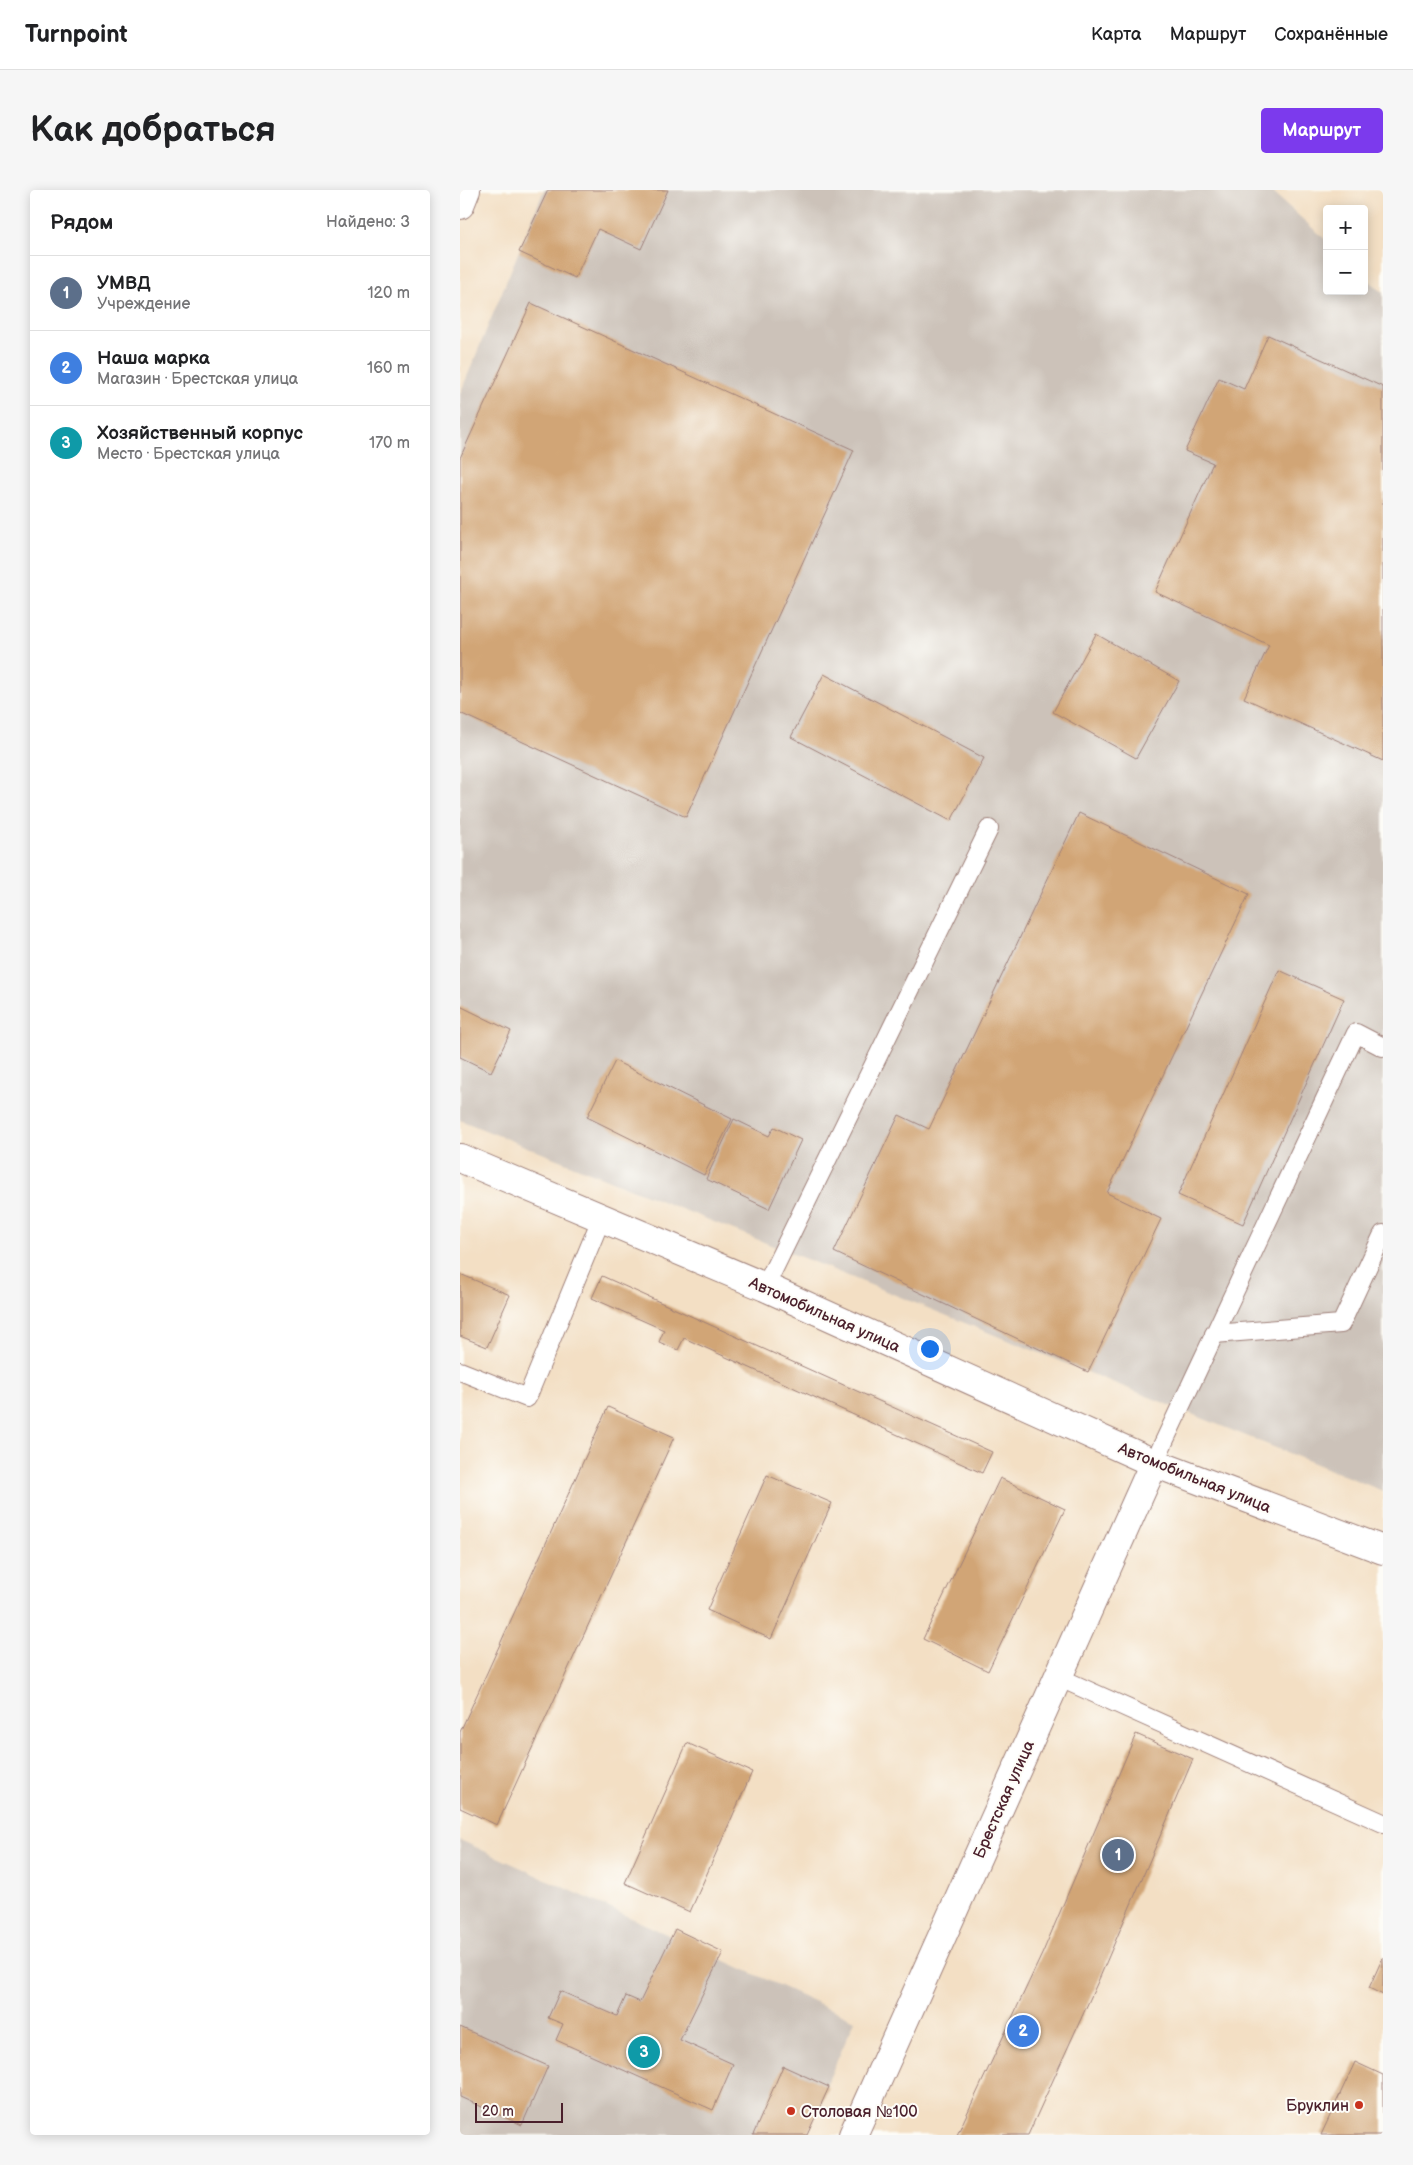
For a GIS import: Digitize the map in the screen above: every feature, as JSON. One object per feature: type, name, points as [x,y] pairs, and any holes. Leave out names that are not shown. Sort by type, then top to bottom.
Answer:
[{"type":"street","points":[[460,205],[466,190]]},
{"type":"street","name":"Автомобильная улица","points":[[460,1158],[765,1287],[1154,1463],[1383,1550]]},
{"type":"street","name":"Брестская улица","points":[[853,2135],[1154,1463]]},
{"type":"lane","points":[[765,1287],[989,829]]},
{"type":"lane","points":[[1154,1463],[1356,1033],[1383,1047]]},
{"type":"lane","points":[[460,1371],[527,1398],[601,1219]]},
{"type":"lane","points":[[1214,1334],[1341,1324],[1383,1234]]},
{"type":"lane","points":[[1058,1677],[1383,1823]]},
{"type":"shaded area","points":[[544,190],[1270,190],[1323,237],[1323,295],[1368,295],[1368,280],[1383,293],[1383,1491],[460,1120],[460,394]]},
{"type":"shaded area","points":[[460,1840],[855,2020],[804,2135],[460,2135]]},
{"type":"building","points":[[548,190],[668,190],[641,249],[598,229],[575,278],[519,252]]},
{"type":"building","points":[[531,303],[854,450],[686,817],[460,713],[460,458]]},
{"type":"building","points":[[1268,335],[1383,387],[1383,761],[1244,698],[1269,645],[1155,592],[1213,463],[1185,451],[1219,378],[1244,389]]},
{"type":"building","points":[[1096,634],[1179,681],[1136,758],[1053,712]]},
{"type":"building","points":[[824,674],[984,758],[951,821],[791,737]]},
{"type":"building","points":[[1079,813],[1249,894],[1107,1193],[1161,1219],[1088,1372],[834,1252],[899,1115],[929,1129]]},
{"type":"building","points":[[1279,970],[1344,999],[1243,1224],[1178,1195]]},
{"type":"building","points":[[460,1006],[511,1031],[491,1072],[460,1057]]},
{"type":"building","points":[[615,1061],[732,1119],[704,1175],[587,1117]]},
{"type":"building","points":[[734,1119],[769,1136],[774,1127],[801,1140],[769,1209],[706,1179]]},
{"type":"building","points":[[460,1274],[510,1295],[487,1347],[460,1336]]},
{"type":"building","points":[[602,1276],[992,1452],[982,1473],[684,1338],[678,1350],[659,1342],[664,1330],[592,1298]]},
{"type":"building","points":[[608,1407],[674,1437],[497,1825],[460,1808],[460,1732]]},
{"type":"building","points":[[767,1475],[832,1503],[771,1639],[707,1610]]},
{"type":"building","points":[[1000,1478],[1065,1509],[988,1671],[923,1639]]},
{"type":"building","points":[[1136,1734],[1193,1759],[1100,1977],[1028,2135],[957,2135],[1043,1952]]},
{"type":"building","points":[[687,1743],[752,1772],[690,1912],[625,1883]]},
{"type":"building","points":[[675,1929],[723,1952],[680,2040],[733,2064],[713,2110],[556,2040],[563,2024],[548,2018],[560,1991],[617,2016],[626,1996],[640,2002]]},
{"type":"building","points":[[1383,1957],[1383,1995],[1369,1988]]},
{"type":"building","points":[[460,2027],[548,2066],[522,2125],[460,2097]]},
{"type":"building","name":"Бруклин","points":[[1355,2062],[1383,2075],[1383,2135],[1321,2135]]},
{"type":"building","name":"Столовая №100","points":[[783,2066],[829,2087],[807,2135],[753,2135]]},
{"type":"place","name":"УМВД","points":[[1118,1855]]},
{"type":"place","name":"Наша марка","points":[[1023,2031]]},
{"type":"place","name":"Хозяйственный корпус","points":[[644,2052]]},
{"type":"place","name":"Бруклин","points":[[1359,2105]]},
{"type":"place","name":"Столовая №100","points":[[791,2111]]}]
